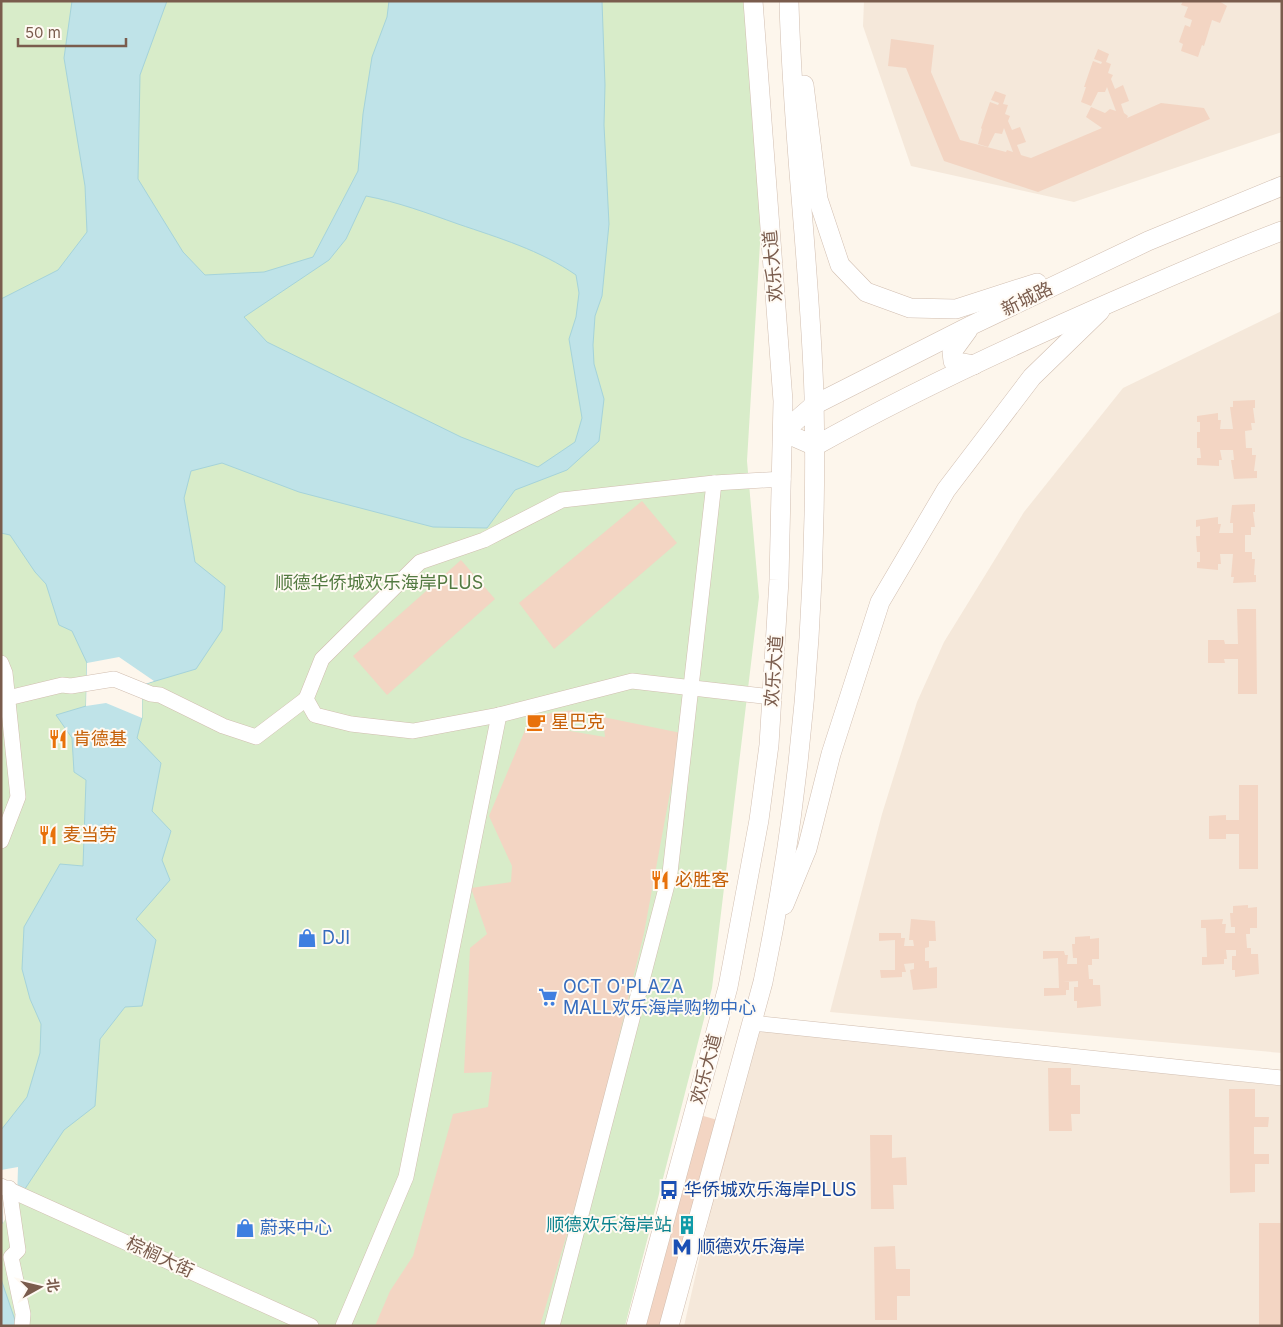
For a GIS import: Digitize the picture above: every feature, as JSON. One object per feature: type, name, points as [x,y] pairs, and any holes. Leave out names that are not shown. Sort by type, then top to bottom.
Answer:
[{"type":"street","name":"欢乐大道","points":[[636,1326],[728,986],[759,820],[769,745],[780,568],[783,432],[773,264],[761,127],[753,1]]},
{"type":"street","name":"欢乐大道","points":[[669,1326],[752,1023],[774,932],[801,724],[812,569],[815,446],[788,1]]},
{"type":"street","points":[[793,1],[818,200],[840,265],[866,292],[910,308],[956,309],[1109,259]]},
{"type":"street","name":"新城路","points":[[783,432],[814,405],[972,325],[1148,241],[1282,186]]},
{"type":"street","name":"新城路","points":[[815,446],[861,420],[974,365],[1232,249],[1282,231]]},
{"type":"street","points":[[773,264],[805,260]]},
{"type":"street","points":[[774,932],[807,849],[831,754],[880,602],[946,490],[1026,385],[1109,303]]},
{"type":"street","points":[[972,325],[952,352],[954,361],[974,365]]},
{"type":"street","points":[[783,432],[815,446]]},
{"type":"street","points":[[5,698],[62,685],[71,686],[114,679],[152,694],[160,695],[224,726],[256,737],[306,699],[322,659],[420,562],[484,540],[562,500],[714,483],[783,479]]},
{"type":"street","points":[[552,1326],[670,873],[689,687],[714,483]]},
{"type":"street","points":[[780,568],[812,569]]},
{"type":"street","points":[[1,662],[5,673],[5,698],[18,797],[1,841]]},
{"type":"street","points":[[306,699],[315,715],[351,724],[413,731],[499,715],[632,680],[772,697]]},
{"type":"street","points":[[343,1326],[406,1177],[499,715]]},
{"type":"street","points":[[752,1023],[1282,1078]]},
{"type":"street","points":[[5,1187],[18,1250],[11,1257],[23,1314],[22,1326]]},
{"type":"street","name":"棕榈大街","points":[[5,1187],[312,1326]]},
{"type":"shaded area","points":[[864,1],[1282,1],[1282,132],[1074,202],[911,166],[863,26]]},
{"type":"shaded area","points":[[1282,311],[1282,1053],[830,1012],[882,814],[917,702],[944,642],[1024,512],[1123,388]]},
{"type":"shaded area","points":[[752,1029],[1282,1086],[1282,1326],[684,1326]]},
{"type":"green space","name":"顺德华侨城欢乐海岸PLUS","points":[[1,1],[748,1],[761,227],[747,461],[759,597],[712,988],[625,1326],[1,1326]]},
{"type":"water","points":[[72,1],[167,1],[140,75],[138,179],[183,252],[205,275],[264,272],[313,257],[358,171],[363,114],[372,57],[387,17],[389,1],[602,1],[605,85],[604,125],[609,224],[602,296],[595,316],[593,345],[594,364],[604,399],[599,441],[567,470],[515,490],[487,528],[433,527],[299,492],[222,463],[191,471],[184,498],[195,562],[225,586],[222,630],[196,669],[142,685],[142,718],[137,738],[161,763],[152,811],[171,831],[162,860],[170,880],[136,919],[156,940],[142,1006],[125,1007],[100,1039],[95,1106],[64,1130],[1,1225],[1,1130],[27,1097],[40,1053],[41,1024],[30,999],[22,969],[24,927],[60,864],[83,866],[86,780],[74,772],[72,738],[56,715],[86,706],[87,663],[72,631],[59,625],[46,584],[35,572],[10,535],[1,533],[1,299],[58,270],[87,232],[85,186],[64,58]],"holes":[[[366,196],[378,198],[519,245],[548,258],[576,275],[579,293],[576,317],[569,339],[582,418],[575,442],[538,467],[461,437],[267,342],[244,317],[329,260],[346,239]]]},
{"type":"water","points":[[1,1279],[16,1323],[15,1326],[1,1326]]},
{"type":"pier","points":[[119,657],[154,681],[142,685],[142,718],[106,703],[86,706],[87,663]]},
{"type":"pier","points":[[18,1167],[17,1201],[3,1223],[1,1170]]},
{"type":"building","points":[[1183,1],[1219,1],[1227,6],[1220,23],[1212,20],[1204,46],[1202,45],[1198,57],[1181,51],[1183,44],[1179,42],[1185,25],[1190,27],[1192,20],[1184,17],[1188,7],[1181,5]]},
{"type":"building","points":[[891,39],[934,45],[931,72],[960,140],[1006,152],[1007,150],[1013,152],[1004,128],[1002,134],[995,133],[988,147],[978,144],[981,128],[990,102],[998,105],[999,103],[991,100],[995,91],[1006,95],[1003,104],[1008,105],[1005,114],[1010,116],[1008,121],[1012,130],[1020,127],[1026,142],[1017,145],[1021,155],[1031,158],[1102,128],[1086,117],[1091,107],[1105,113],[1110,109],[1116,111],[1107,87],[1105,92],[1098,92],[1091,106],[1081,102],[1093,61],[1101,64],[1102,62],[1094,59],[1098,49],[1109,54],[1106,62],[1111,64],[1108,73],[1113,75],[1111,79],[1115,89],[1123,85],[1129,101],[1121,104],[1124,113],[1128,116],[1127,118],[1161,103],[1204,108],[1210,119],[1038,192],[944,161],[906,68],[888,66]]},
{"type":"building","points":[[1255,400],[1255,408],[1253,408],[1255,423],[1251,423],[1252,430],[1245,431],[1246,448],[1252,448],[1252,455],[1256,455],[1254,471],[1257,471],[1257,478],[1234,479],[1231,460],[1234,460],[1233,450],[1220,450],[1222,460],[1219,460],[1219,466],[1197,465],[1197,458],[1201,458],[1200,448],[1197,448],[1197,432],[1200,432],[1200,422],[1197,422],[1197,416],[1218,413],[1218,420],[1221,420],[1220,429],[1233,429],[1230,407],[1233,407],[1233,401]]},
{"type":"building","points":[[642,501],[677,543],[554,649],[519,603]]},
{"type":"building","points":[[1255,504],[1255,512],[1253,512],[1255,527],[1251,527],[1251,535],[1245,535],[1245,552],[1252,552],[1252,559],[1255,559],[1254,575],[1256,575],[1256,582],[1233,583],[1234,577],[1231,577],[1233,554],[1220,554],[1221,564],[1218,564],[1218,570],[1197,568],[1197,562],[1200,562],[1200,552],[1197,552],[1196,536],[1200,536],[1200,526],[1196,527],[1196,520],[1218,517],[1218,524],[1221,524],[1219,533],[1233,533],[1233,523],[1230,523],[1232,505]]},
{"type":"building","points":[[461,560],[495,599],[387,695],[353,656]]},
{"type":"building","points":[[1237,609],[1256,609],[1257,694],[1238,694],[1238,659],[1224,659],[1225,663],[1208,663],[1208,640],[1224,640],[1225,644],[1238,644]]},
{"type":"building","name":"OCT O'PLAZA MALL欢乐海岸购物中心","points":[[573,710],[564,730],[605,737],[603,717],[681,733],[644,933],[592,1148],[540,1326],[375,1326],[390,1291],[413,1256],[453,1114],[488,1107],[492,1072],[464,1073],[470,948],[487,934],[471,888],[511,882],[512,866],[489,816],[531,716]]},
{"type":"building","points":[[1239,785],[1258,785],[1258,869],[1239,869],[1239,834],[1226,834],[1226,839],[1209,839],[1209,816],[1226,815],[1226,820],[1239,820]]},
{"type":"building","points":[[1248,905],[1248,908],[1257,907],[1257,928],[1250,928],[1250,934],[1246,934],[1247,948],[1251,948],[1251,954],[1258,954],[1259,974],[1235,977],[1235,970],[1232,970],[1232,956],[1236,956],[1236,950],[1226,950],[1227,959],[1224,959],[1224,964],[1202,965],[1202,957],[1207,957],[1206,928],[1201,928],[1201,920],[1223,919],[1222,924],[1226,924],[1225,933],[1235,933],[1235,927],[1231,927],[1230,913],[1233,913],[1233,906]]},
{"type":"building","points":[[911,919],[935,921],[936,941],[929,941],[929,947],[925,948],[925,961],[929,961],[929,968],[937,967],[937,988],[913,990],[910,970],[914,969],[914,963],[904,964],[906,972],[902,972],[902,977],[881,978],[880,970],[895,970],[895,940],[879,941],[879,933],[901,933],[901,938],[905,938],[904,946],[914,946],[913,940],[909,940]]},
{"type":"building","points":[[1090,936],[1090,939],[1099,938],[1099,959],[1092,959],[1092,965],[1088,965],[1089,979],[1093,979],[1093,985],[1100,985],[1101,1006],[1077,1008],[1077,1001],[1074,1001],[1074,987],[1078,987],[1078,981],[1063,982],[1069,982],[1069,990],[1066,990],[1066,995],[1044,996],[1044,988],[1059,988],[1058,958],[1043,959],[1043,951],[1064,951],[1065,955],[1068,955],[1067,964],[1077,964],[1077,958],[1073,958],[1072,944],[1075,944],[1075,937]]},
{"type":"building","points":[[1048,1068],[1071,1068],[1071,1085],[1080,1085],[1080,1114],[1071,1114],[1072,1131],[1049,1131]]},
{"type":"building","points":[[1229,1089],[1255,1089],[1255,1117],[1269,1117],[1268,1127],[1254,1127],[1254,1154],[1269,1154],[1269,1164],[1255,1164],[1255,1192],[1230,1193]]},
{"type":"building","name":"顺德欢乐海岸站","points":[[700,1115],[735,1125],[678,1326],[640,1326]]},
{"type":"building","points":[[870,1135],[892,1135],[892,1158],[906,1157],[907,1185],[893,1185],[894,1209],[871,1209]]},
{"type":"building","points":[[1259,1223],[1282,1223],[1282,1326],[1259,1326]]},
{"type":"building","points":[[895,1246],[896,1269],[910,1269],[910,1296],[897,1296],[897,1320],[875,1320],[874,1247]]},
{"type":"place","name":"星巴克","points":[[536,722]]},
{"type":"place","name":"肯德基","points":[[58,739]]},
{"type":"place","name":"麦当劳","points":[[48,835]]},
{"type":"place","name":"必胜客","points":[[660,880]]},
{"type":"place","name":"DJI","points":[[307,938]]},
{"type":"place","name":"OCT O'PLAZA MALL欢乐海岸购物中心","points":[[548,997]]},
{"type":"place","name":"华侨城欢乐海岸PLUS","points":[[669,1190]]},
{"type":"place","name":"顺德欢乐海岸站","points":[[687,1225]]},
{"type":"place","name":"蔚来中心","points":[[245,1228]]},
{"type":"place","name":"顺德欢乐海岸","points":[[682,1247]]}]
